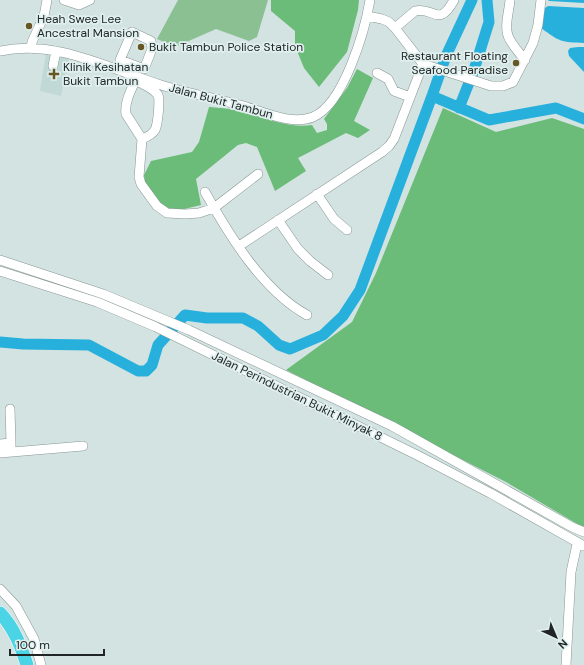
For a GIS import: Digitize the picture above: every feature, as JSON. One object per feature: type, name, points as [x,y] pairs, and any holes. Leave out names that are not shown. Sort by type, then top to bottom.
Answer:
[{"type":"highway","points":[[0,613],[15,634],[27,665]]},
{"type":"highway","points":[[0,625],[10,641],[18,665]]},
{"type":"street","points":[[31,49],[32,42],[44,16],[46,0]]},
{"type":"street","points":[[64,0],[79,5],[90,0]]},
{"type":"street","name":"Jalan Bukit Tambun","points":[[0,51],[8,49],[56,51],[87,59],[135,78],[240,105],[287,119],[308,119],[325,109],[340,88],[356,53],[370,0]]},
{"type":"street","points":[[395,28],[418,10],[436,16],[440,15],[449,9],[454,0]]},
{"type":"street","points":[[510,0],[507,20],[507,34],[510,41],[525,60]]},
{"type":"street","points":[[367,16],[389,22],[423,64],[435,66],[492,86],[503,86],[509,85],[513,82],[533,43],[538,26],[541,0]]},
{"type":"street","points":[[53,66],[56,51]]},
{"type":"street","points":[[239,246],[389,146],[394,138],[423,64]]},
{"type":"street","points":[[134,66],[135,78],[126,104],[126,114],[142,139],[141,184],[157,206],[167,213],[199,213],[214,208],[258,174]]},
{"type":"street","points":[[377,73],[388,78],[394,90],[410,97]]},
{"type":"street","points":[[135,78],[152,89],[159,98],[155,130],[148,137],[142,139]]},
{"type":"street","points":[[206,192],[214,208],[261,277],[280,296],[307,315]]},
{"type":"street","points":[[317,194],[334,220],[347,230]]},
{"type":"street","points":[[278,220],[298,249],[310,261],[328,275]]},
{"type":"street","name":"Jalan Perindustrian Bukit Minyak 8","points":[[0,260],[103,294],[189,330],[392,426],[572,527],[584,532]]},
{"type":"street","name":"Jalan Perindustrian Bukit Minyak 8","points":[[0,271],[97,302],[156,327],[387,440],[490,493],[581,545]]},
{"type":"street","points":[[10,409],[11,448]]},
{"type":"street","points":[[387,440],[392,426]]},
{"type":"street","points":[[0,444],[11,448],[83,446]]},
{"type":"street","points":[[0,453],[11,448]]},
{"type":"street","points":[[566,665],[570,572],[581,545]]},
{"type":"street","points":[[0,589],[16,606],[34,640],[41,665]]},
{"type":"shaded area","name":"Klinik Kesihatan Bukit Tambun","points":[[46,53],[69,57],[61,96],[40,91]]},
{"type":"green space","points":[[178,0],[268,0],[257,37],[249,41],[216,29],[175,47],[157,39]]},
{"type":"green space","points":[[271,0],[359,0],[358,10],[347,52],[319,87],[304,68],[295,46],[295,31],[271,11]]},
{"type":"green space","points":[[357,69],[373,78],[354,121],[370,130],[358,138],[346,133],[298,158],[306,171],[275,191],[257,147],[246,143],[238,145],[196,179],[201,205],[176,211],[166,209],[160,204],[145,185],[144,175],[151,161],[192,152],[199,142],[209,107],[235,110],[284,124],[303,126],[312,125],[317,133],[327,130],[327,124],[324,119],[347,88]]},
{"type":"green space","points":[[443,108],[496,132],[552,118],[584,129],[584,528],[506,482],[286,370],[352,322],[376,273]]},
{"type":"water","points":[[548,0],[584,0],[584,3],[549,1]]},
{"type":"water","points":[[548,6],[584,8],[584,43],[561,40],[552,36],[541,28],[545,8]]},
{"type":"water","points":[[584,47],[584,72],[569,56],[568,51],[570,48]]},
{"type":"waterway","points":[[472,0],[446,56],[432,96],[489,120],[556,108],[584,119]]},
{"type":"waterway","points":[[459,108],[474,70],[489,22],[487,0]]},
{"type":"waterway","points":[[0,342],[23,344],[89,345],[138,371],[146,371],[152,365],[158,345],[185,315],[207,318],[243,318],[258,326],[279,345],[290,349],[323,335],[343,316],[360,290],[432,96]]},
{"type":"place","name":"Heah Swee Lee Ancestral Mansion","points":[[29,26]]},
{"type":"place","name":"Bukit Tambun Police Station","points":[[141,47]]},
{"type":"place","name":"Restaurant Floating Seafood Paradise","points":[[516,63]]},
{"type":"place","name":"Klinik Kesihatan Bukit Tambun","points":[[54,74]]}]
